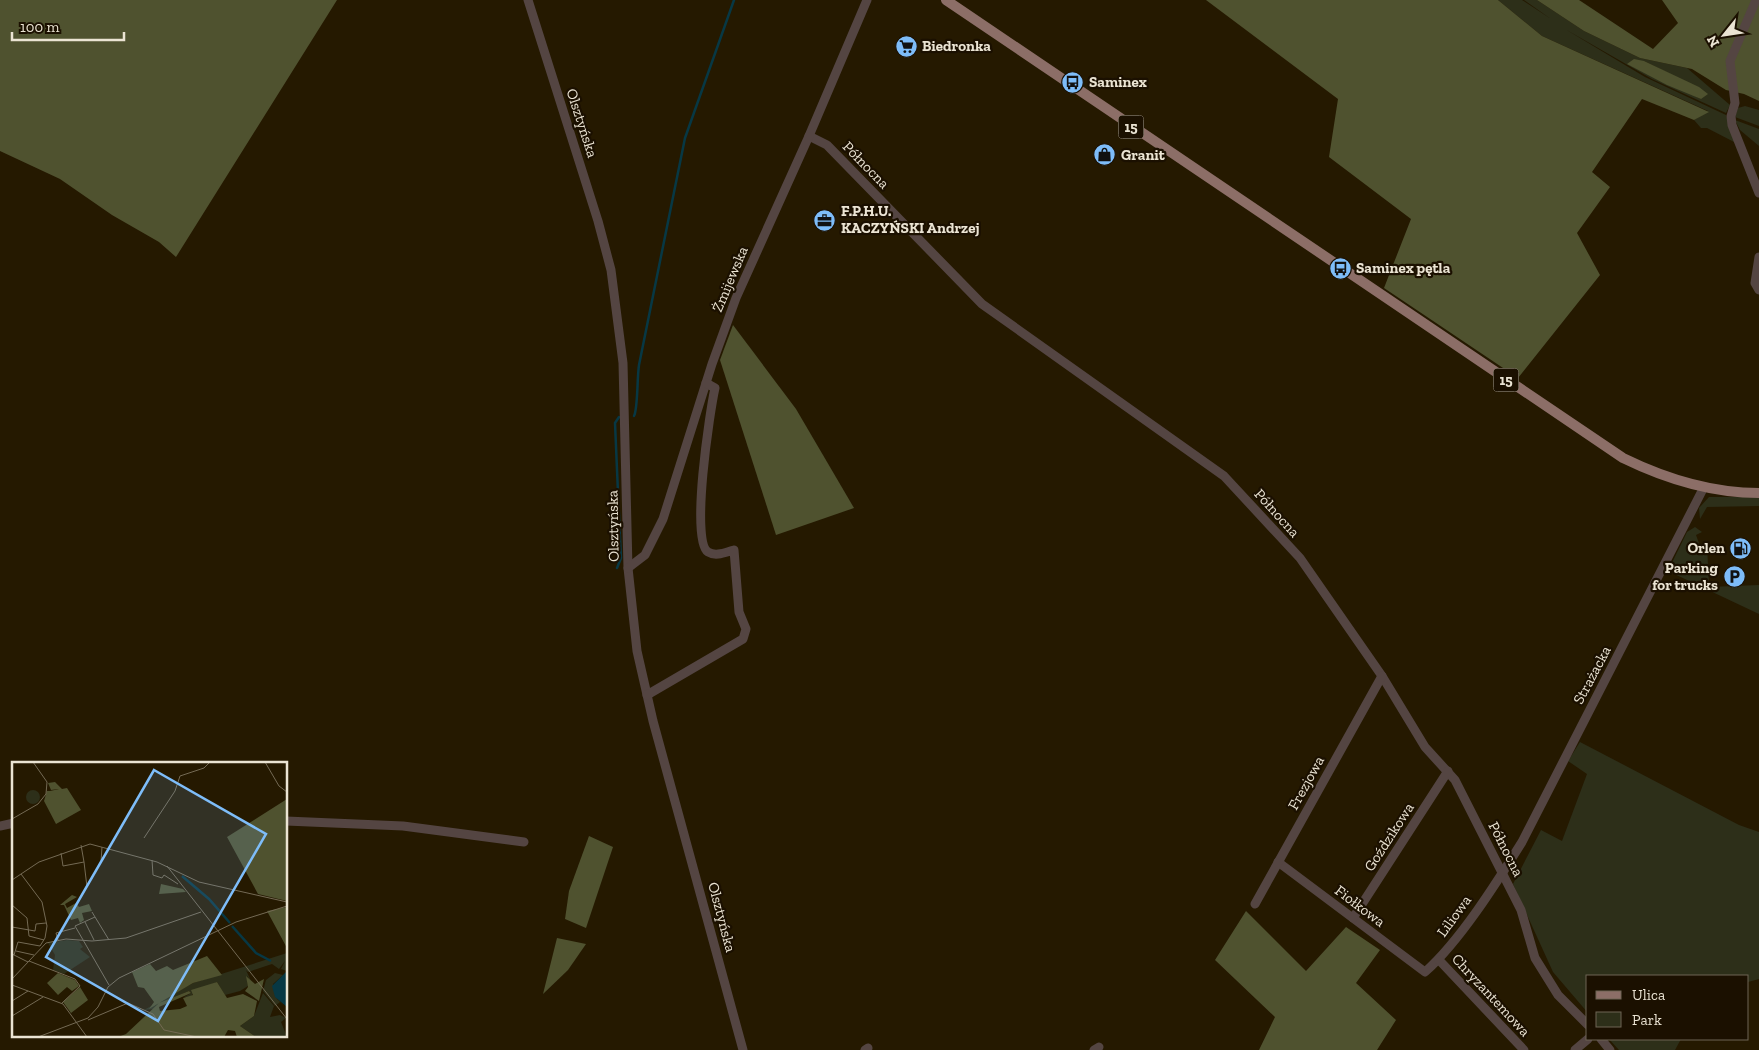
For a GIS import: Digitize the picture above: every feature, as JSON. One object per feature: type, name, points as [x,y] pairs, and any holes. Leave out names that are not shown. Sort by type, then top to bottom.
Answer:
[{"type":"main road","name":"15","points":[[946,0],[1609,449],[1656,473],[1704,487],[1759,493]]},
{"type":"street","name":"Olsztyńska","points":[[528,0],[598,221],[611,270],[623,363],[628,568],[634,634],[647,696],[743,1050]]},
{"type":"street","name":"Żmijewska","points":[[628,568],[645,555],[664,519],[706,383],[736,298],[810,136],[867,0]]},
{"type":"street","points":[[1756,0],[1730,61],[1735,103],[1731,116],[1732,124],[1759,192]]},
{"type":"street","name":"Północna","points":[[810,136],[827,145],[982,304],[1224,476],[1306,565],[1382,676],[1425,746],[1448,771],[1462,792],[1521,910],[1531,947],[1540,965],[1558,994],[1586,1023]]},
{"type":"street","points":[[1759,257],[1754,283],[1759,290]]},
{"type":"street","points":[[647,696],[743,639],[746,628],[739,612],[734,550],[716,555],[708,552],[703,547],[701,520],[702,472],[715,388],[706,383]]},
{"type":"street","name":"Strażacka","points":[[1503,873],[1554,782],[1571,744],[1704,487]]},
{"type":"street","name":"Frezjowa","points":[[1255,904],[1382,676]]},
{"type":"street","name":"Goździkowa","points":[[1353,918],[1448,771]]},
{"type":"street","points":[[288,821],[404,826],[524,842]]},
{"type":"street","name":"Fiołkowa","points":[[1278,862],[1425,972]]},
{"type":"street","name":"Liliowa","points":[[1425,972],[1439,960],[1503,873]]},
{"type":"street","name":"Chryzantemowa","points":[[1439,960],[1524,1050]]},
{"type":"street","points":[[1575,1050],[1587,1040]]},
{"type":"street","points":[[1602,1040],[1610,1050]]},
{"type":"green space","points":[[0,0],[337,0],[176,257],[159,242],[112,215],[60,179],[0,151]]},
{"type":"green space","points":[[1206,0],[1498,0],[1542,36],[1709,112],[1694,120],[1642,99],[1592,172],[1610,187],[1577,233],[1600,275],[1518,378],[1384,288],[1411,219],[1329,157],[1338,99]]},
{"type":"green space","points":[[1498,0],[1522,0],[1551,19],[1524,0],[1537,0],[1584,31],[1640,58],[1687,68],[1730,105],[1726,113],[1652,79],[1565,29],[1645,77],[1726,115],[1736,143],[1707,128],[1701,128],[1694,120],[1708,111],[1542,36]],"holes":[[[1644,61],[1700,89],[1701,99],[1687,92]]]},
{"type":"green space","points":[[1537,0],[1579,0],[1653,49],[1678,23],[1662,0],[1759,0],[1759,101],[1744,94],[1726,90],[1692,69],[1640,58],[1584,31]]},
{"type":"green space","points":[[1634,59],[1644,61],[1699,87],[1708,94],[1701,99],[1667,85],[1627,64]]},
{"type":"green space","points":[[1745,106],[1759,110],[1759,126],[1735,117],[1738,108]]},
{"type":"green space","points":[[1735,120],[1759,129],[1759,146],[1740,130]]},
{"type":"green space","points":[[733,325],[796,409],[854,508],[776,535],[720,360]]},
{"type":"green space","points":[[1709,497],[1759,497],[1759,506],[1707,507],[1700,519],[1699,508]]},
{"type":"green space","points":[[1695,527],[1702,532],[1696,535],[1700,546],[1707,544],[1709,587],[1759,585],[1759,614],[1668,571],[1687,532]]},
{"type":"green space","points":[[1580,742],[1739,825],[1759,832],[1759,979],[1749,982],[1749,975],[1586,975],[1586,1011],[1553,972],[1513,884],[1541,830],[1562,841],[1587,774],[1568,761]]},
{"type":"green space","points":[[589,836],[613,847],[586,928],[565,919],[569,891]]},
{"type":"green space","points":[[1246,911],[1306,971],[1346,927],[1380,950],[1356,983],[1396,1020],[1377,1050],[1259,1050],[1275,1017],[1215,960]]},
{"type":"green space","points":[[557,938],[586,944],[568,970],[543,994]]},
{"type":"green space","points":[[1610,1040],[1680,1040],[1675,1050],[1619,1050]]},
{"type":"waterway","points":[[634,416],[639,365],[685,138],[734,0]]},
{"type":"waterway","points":[[617,568],[621,558],[615,423],[619,417]]},
{"type":"place","name":"Biedronka","points":[[906,46]]},
{"type":"place","name":"Saminex","points":[[1073,82]]},
{"type":"place","name":"Granit","points":[[1105,155]]},
{"type":"place","name":"F.P.H.U. KACZYŃSKI Andrzej","points":[[825,220]]},
{"type":"place","name":"Saminex pętla","points":[[1340,268]]},
{"type":"place","name":"Orlen","points":[[1741,548]]},
{"type":"place","name":"Parking for trucks","points":[[1734,577]]}]
